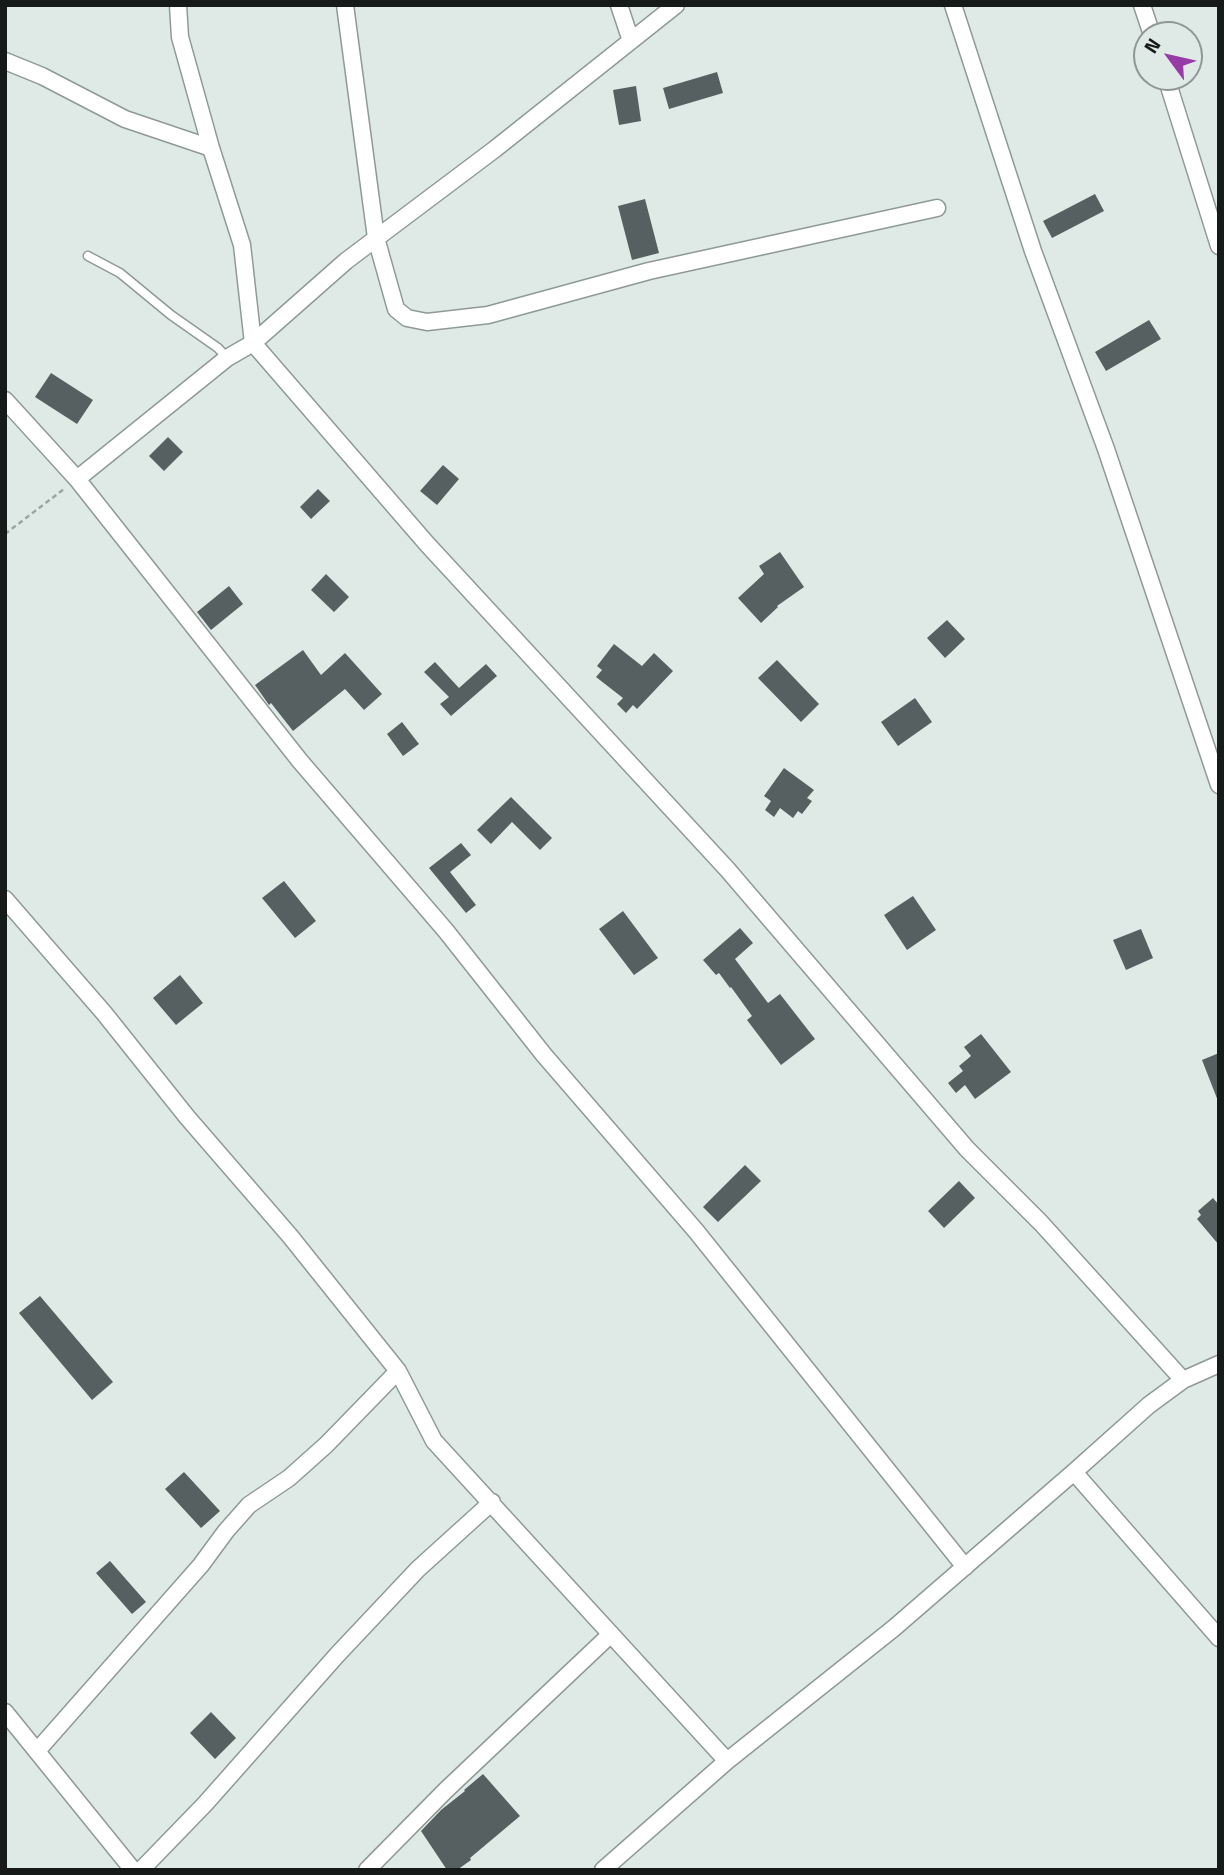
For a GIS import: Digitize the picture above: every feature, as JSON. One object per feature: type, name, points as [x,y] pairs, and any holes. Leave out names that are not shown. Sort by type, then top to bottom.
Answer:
[{"type":"street","points":[[178,5],[180,37],[242,245],[253,343],[427,544],[727,869],[967,1149],[1041,1223],[1183,1380]]},
{"type":"street","points":[[345,5],[376,238],[397,309],[407,318],[427,322],[488,315],[649,271],[937,208]]},
{"type":"street","points":[[619,5],[631,41]]},
{"type":"street","points":[[78,479],[227,358],[253,343],[346,261],[495,149],[677,5]]},
{"type":"street","points":[[953,5],[1033,251],[1105,449],[1219,785]]},
{"type":"street","points":[[5,61],[42,76],[125,119],[211,148]]},
{"type":"street","points":[[1170,91],[1219,246]]},
{"type":"street","points":[[5,400],[78,479],[300,761],[446,931],[544,1055],[696,1231],[965,1566]]},
{"type":"street","points":[[5,899],[290,1236],[398,1371],[434,1441],[727,1761]]},
{"type":"street","points":[[603,1870],[727,1761],[894,1628],[1149,1405],[1183,1380],[1219,1364]]},
{"type":"street","points":[[37,1751],[192,1575],[248,1505],[289,1478],[326,1445],[398,1371]]},
{"type":"street","points":[[1074,1472],[1219,1638]]},
{"type":"street","points":[[141,1870],[205,1804],[337,1655],[418,1569],[492,1502]]},
{"type":"street","points":[[367,1870],[446,1790],[611,1634]]},
{"type":"street","points":[[5,1712],[133,1870]]},
{"type":"lane","points":[[88,256],[120,273],[171,315],[218,348],[227,358]]},
{"type":"path","points":[[5,534],[78,479]]},
{"type":"building","points":[[717,72],[723,93],[669,109],[663,88]]},
{"type":"building","points":[[636,86],[641,121],[619,125],[613,90]]},
{"type":"building","points":[[1095,194],[1104,211],[1052,238],[1043,221]]},
{"type":"building","points":[[645,199],[659,253],[632,260],[618,206]]},
{"type":"building","points":[[1149,320],[1161,339],[1106,371],[1095,352]]},
{"type":"building","points":[[51,373],[93,400],[77,424],[35,397]]},
{"type":"building","points":[[168,437],[183,452],[164,471],[149,456]]},
{"type":"building","points":[[443,465],[459,479],[437,505],[420,491]]},
{"type":"building","points":[[318,489],[330,501],[311,519],[300,507]]},
{"type":"building","points":[[780,552],[804,587],[777,606],[761,623],[738,598],[764,574],[759,566]]},
{"type":"building","points":[[326,574],[349,597],[334,612],[311,590]]},
{"type":"building","points":[[229,586],[243,604],[211,630],[197,612]]},
{"type":"building","points":[[947,620],[965,639],[945,658],[927,638]]},
{"type":"building","points":[[614,644],[642,666],[654,653],[673,671],[637,709],[633,705],[626,713],[617,704],[623,698],[596,677],[602,670],[597,666]]},
{"type":"building","points":[[303,650],[321,675],[345,653],[382,694],[364,710],[345,689],[293,731],[255,685]]},
{"type":"building","points":[[777,660],[819,704],[801,722],[758,678]]},
{"type":"building","points":[[435,662],[459,688],[486,664],[497,676],[451,716],[440,704],[449,697],[424,672]]},
{"type":"building","points":[[915,698],[932,722],[898,746],[881,722]]},
{"type":"building","points":[[402,722],[419,744],[403,756],[387,734]]},
{"type":"building","points":[[784,768],[814,790],[807,798],[812,801],[802,814],[798,811],[793,818],[780,808],[774,817],[765,810],[771,801],[764,796]]},
{"type":"building","points":[[511,797],[552,838],[540,850],[512,822],[491,844],[477,830]]},
{"type":"building","points":[[461,843],[471,855],[450,872],[476,905],[466,913],[429,868]]},
{"type":"building","points":[[284,881],[316,921],[295,938],[262,898]]},
{"type":"building","points":[[913,896],[936,930],[907,950],[884,915]]},
{"type":"building","points":[[623,911],[658,958],[634,975],[599,929]]},
{"type":"building","points":[[740,928],[753,943],[735,959],[768,1003],[780,994],[815,1039],[781,1065],[747,1020],[752,1016],[731,987],[703,960]]},
{"type":"building","points":[[1141,929],[1153,958],[1126,970],[1113,940]]},
{"type":"building","points":[[180,975],[203,1003],[176,1025],[153,998]]},
{"type":"building","points":[[981,1034],[1011,1072],[975,1099],[965,1085],[956,1093],[948,1083],[963,1071],[959,1066],[971,1056],[964,1047]]},
{"type":"building","points":[[1219,1053],[1219,1101],[1218,1101],[1202,1060]]},
{"type":"building","points":[[745,1165],[761,1181],[718,1222],[703,1207]]},
{"type":"building","points":[[959,1181],[975,1198],[944,1228],[928,1211]]},
{"type":"building","points":[[1213,1198],[1219,1205],[1219,1245],[1197,1219],[1201,1215],[1198,1211]]},
{"type":"building","points":[[40,1296],[113,1382],[92,1400],[19,1313]]},
{"type":"building","points":[[184,1472],[220,1511],[201,1528],[165,1489]]},
{"type":"building","points":[[110,1561],[146,1602],[132,1614],[96,1573]]},
{"type":"building","points":[[211,1712],[236,1738],[215,1759],[190,1733]]},
{"type":"building","points":[[483,1774],[520,1816],[470,1858],[471,1860],[457,1870],[447,1870],[421,1831]]}]
